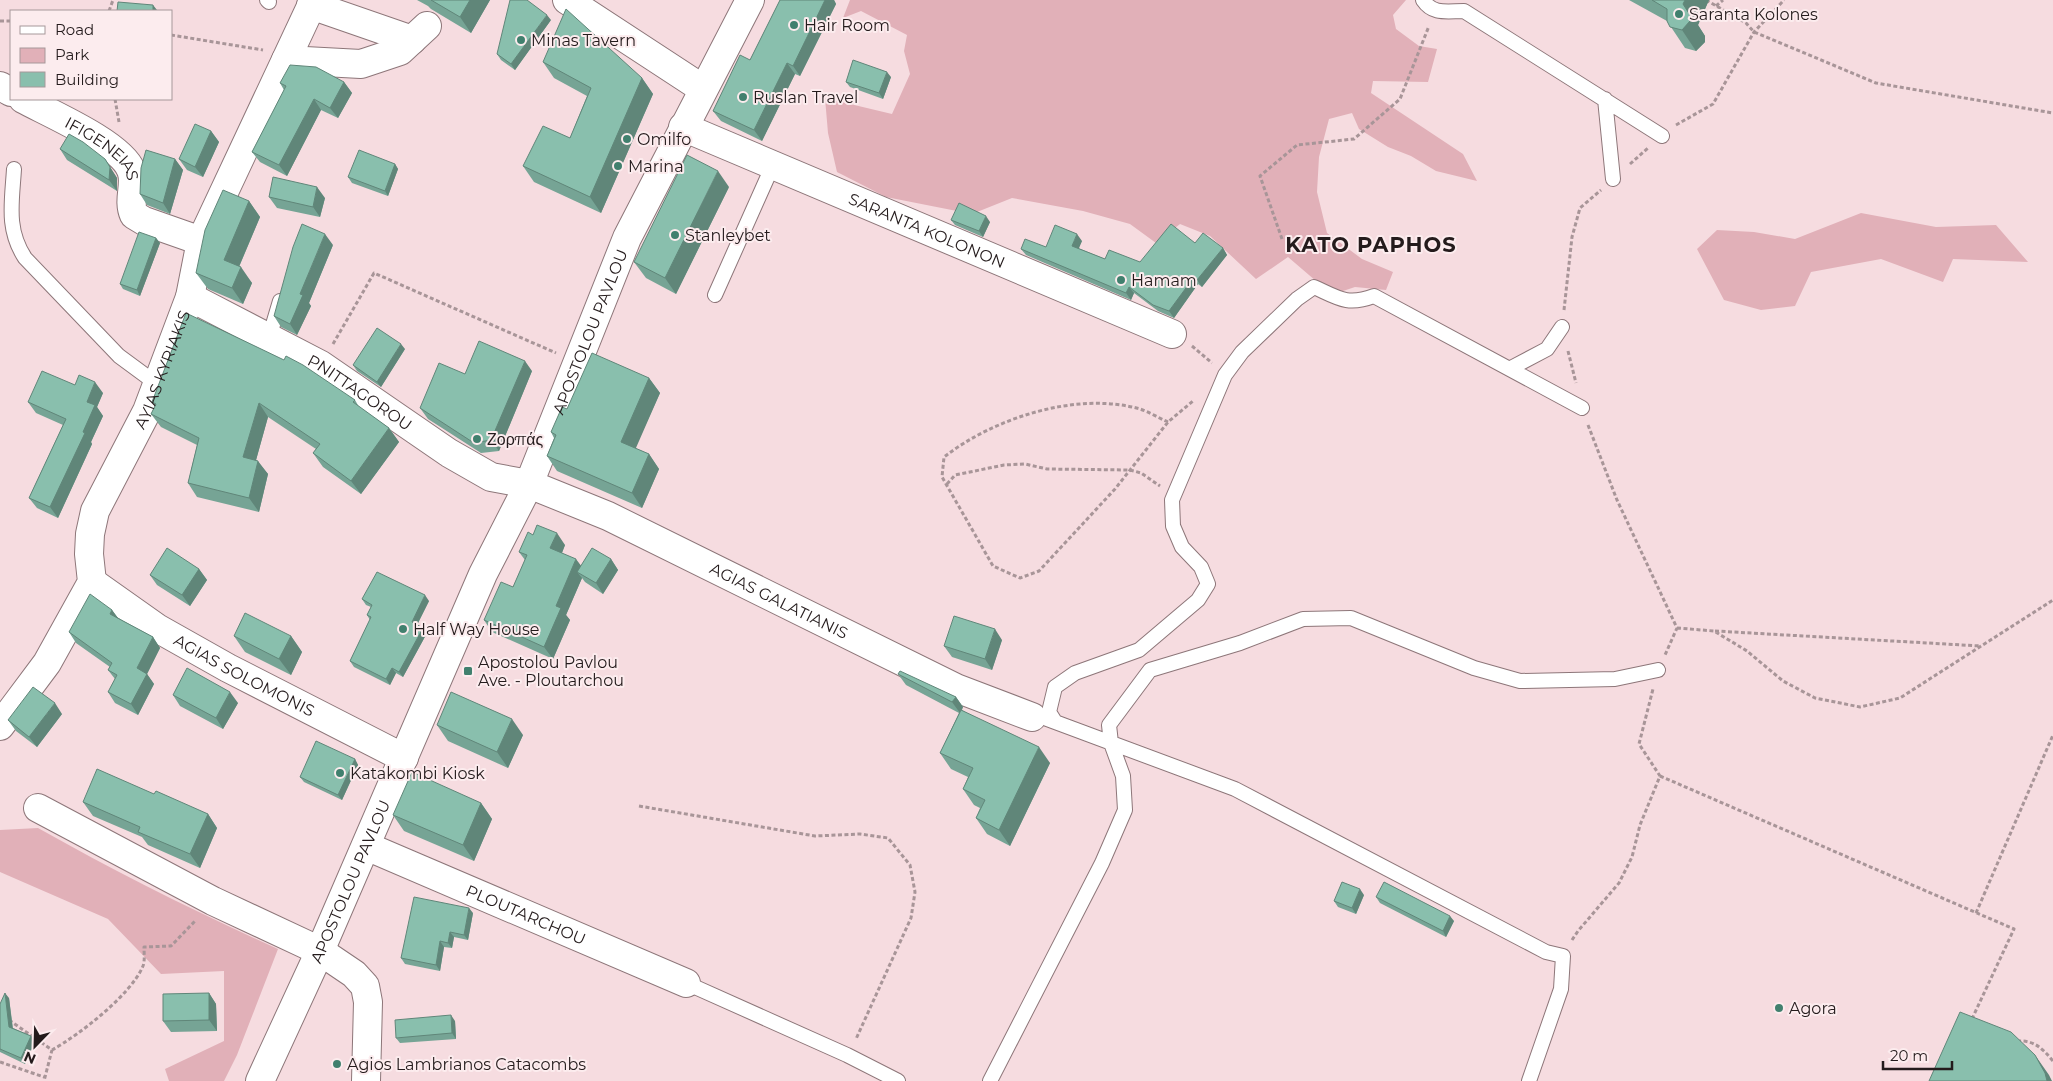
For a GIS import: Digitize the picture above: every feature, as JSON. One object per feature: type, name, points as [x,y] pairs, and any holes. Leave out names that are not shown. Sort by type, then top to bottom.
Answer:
[{"type":"street","points":[[567,0],[703,89]]},
{"type":"street","name":"APOSTOLOU PAVLOU","points":[[260,1081],[320,951],[483,574],[528,484],[628,238],[683,127],[750,0]]},
{"type":"street","points":[[287,57],[361,64],[400,51],[419,33],[312,3]]},
{"type":"street","name":"AYIAS KYRIAKIS","points":[[92,582],[89,554],[95,511],[147,411],[190,296],[202,241],[312,3]]},
{"type":"street","name":"IFIGENEIAS","points":[[25,100],[121,154],[132,171],[130,200],[134,215],[144,221],[202,241]]},
{"type":"street","name":"SARANTA KOLONON","points":[[683,127],[1172,334]]},
{"type":"street","name":"PNITTAGOROU","points":[[190,296],[321,365],[449,453],[491,477],[528,484]]},
{"type":"street","name":"AGIAS GALATIANIS","points":[[528,484],[608,516],[956,688],[1043,719]]},
{"type":"street","points":[[0,726],[47,663],[92,582]]},
{"type":"street","name":"AGIAS SOLOMONIS","points":[[92,582],[157,628],[228,668],[404,758]]},
{"type":"street","points":[[38,808],[213,901],[320,951],[354,974],[364,986],[368,1002],[366,1081]]},
{"type":"street","name":"PLOUTARCHOU","points":[[366,846],[686,982]]},
{"type":"lane","points":[[1423,0],[1427,7],[1434,11],[1464,11],[1662,136]]},
{"type":"lane","points":[[1605,99],[1613,179]]},
{"type":"lane","points":[[715,295],[773,165]]},
{"type":"lane","points":[[14,169],[11,223],[15,243],[25,258],[119,356],[158,384]]},
{"type":"lane","points":[[269,338],[285,286]]},
{"type":"lane","points":[[1529,1081],[1561,989],[1563,956],[1546,952],[1236,789],[1111,742],[1043,719],[1049,712],[1056,687],[1075,672],[1138,650],[1198,600],[1208,584],[1201,567],[1182,547],[1173,526],[1172,500],[1225,375],[1242,352],[1297,299],[1314,287],[1340,299],[1358,302],[1374,296],[1511,368],[1582,408]]},
{"type":"lane","points":[[1511,368],[1547,349],[1562,327]]},
{"type":"lane","points":[[990,1081],[1102,863],[1124,810],[1123,776],[1111,742],[1109,725],[1150,670],[1240,643],[1303,619],[1351,618],[1474,668],[1520,681],[1616,679],[1658,670]]},
{"type":"lane","points":[[686,982],[847,1055],[898,1081]]},
{"type":"path","points":[[1707,0],[1746,23],[1754,32],[1876,83],[2053,113]]},
{"type":"path","points":[[1716,6],[1723,0]]},
{"type":"path","points":[[1784,0],[1754,32],[1713,104],[1686,118],[1662,136],[1580,208],[1572,237],[1562,327],[1582,408],[1617,500],[1677,628],[1658,670],[1638,744],[1660,776],[2014,929],[1969,1025]]},
{"type":"path","points":[[1282,239],[1260,176],[1297,144],[1354,139],[1400,99],[1434,11]]},
{"type":"path","points":[[172,35],[287,57]]},
{"type":"path","points":[[321,365],[374,273],[577,362]]},
{"type":"path","points":[[1172,334],[1182,338],[1225,375]]},
{"type":"path","points":[[1168,422],[1140,409],[1106,403],[1044,408],[966,440],[944,457],[942,478],[994,566],[1020,578],[1039,571],[1130,470],[1168,422],[1196,398]]},
{"type":"path","points":[[947,484],[956,475],[1004,465],[1025,464],[1047,469],[1130,470],[1141,473],[1157,483],[1172,500]]},
{"type":"path","points":[[1714,631],[1747,651],[1783,681],[1816,698],[1860,707],[1900,698],[2053,600]]},
{"type":"path","points":[[1677,628],[1982,646]]},
{"type":"path","points":[[1976,912],[2053,735]]},
{"type":"path","points":[[1563,956],[1578,931],[1619,883],[1632,857],[1640,825],[1660,776]]},
{"type":"path","points":[[639,806],[814,836],[860,834],[888,838],[910,865],[914,892],[911,918],[866,1021],[847,1055]]},
{"type":"path","points":[[0,1062],[44,1079],[52,1050],[70,1040],[121,997],[144,966],[144,947],[172,946],[213,901]]},
{"type":"path","points":[[5,1015],[52,1050]]},
{"type":"path","points":[[2013,1041],[2027,1040],[2040,1046],[2053,1061]]},
{"type":"green space","points":[[850,0],[1406,0],[1393,15],[1396,29],[1419,46],[1437,49],[1428,82],[1373,81],[1371,93],[1463,154],[1477,181],[1436,171],[1411,156],[1388,147],[1359,129],[1352,113],[1329,119],[1319,157],[1317,192],[1327,233],[1362,259],[1393,272],[1386,290],[1355,287],[1337,293],[1316,281],[1288,257],[1256,279],[1210,236],[1180,224],[1156,243],[1130,224],[1083,211],[1012,198],[972,214],[886,197],[837,172],[828,133],[825,98],[892,114],[910,74],[904,51],[907,35],[861,11],[843,18]]},
{"type":"green space","points":[[1861,213],[1936,227],[1996,225],[2028,262],[1953,259],[1943,282],[1881,259],[1811,272],[1795,306],[1761,310],[1724,300],[1697,249],[1717,230],[1754,232],[1795,239]]},
{"type":"green space","points":[[38,828],[156,891],[278,949],[237,1055],[224,1081],[169,1081],[165,1069],[224,1041],[224,971],[161,974],[108,919],[0,872],[0,830]]},
{"type":"building","points":[[431,0],[470,0],[460,17]]},
{"type":"building","name":"Minas Tavern","points":[[510,0],[527,0],[547,15],[511,64],[497,54]]},
{"type":"building","points":[[780,0],[825,0],[793,66],[787,63],[754,130],[713,111],[740,55],[750,60]]},
{"type":"building","points":[[1652,0],[1685,0],[1683,4],[1690,15],[1690,21],[1682,30],[1670,27],[1667,21],[1667,9]]},
{"type":"building","points":[[118,2],[153,5],[153,10],[117,10]]},
{"type":"building","points":[[566,9],[642,78],[590,197],[523,166],[543,126],[570,138],[591,88],[543,62]]},
{"type":"building","points":[[853,60],[887,72],[879,93],[846,82]]},
{"type":"building","points":[[290,65],[316,67],[344,82],[330,108],[314,99],[279,165],[252,152],[286,86],[280,83]]},
{"type":"building","points":[[195,124],[211,131],[195,167],[179,159]]},
{"type":"building","points":[[69,134],[105,159],[110,167],[109,180],[60,149]]},
{"type":"building","points":[[146,150],[175,159],[163,203],[140,194],[141,168]]},
{"type":"building","points":[[359,150],[395,164],[385,191],[348,177]]},
{"type":"building","points":[[687,155],[718,171],[665,278],[634,262]]},
{"type":"building","points":[[273,177],[317,187],[313,207],[269,197]]},
{"type":"building","points":[[223,190],[249,201],[224,260],[241,267],[232,288],[196,273],[205,230]]},
{"type":"building","points":[[959,203],[986,216],[979,231],[951,220]]},
{"type":"building","points":[[302,224],[325,234],[300,294],[303,295],[290,324],[274,316],[293,247]]},
{"type":"building","points":[[1171,224],[1195,243],[1203,233],[1223,248],[1197,280],[1194,277],[1169,311],[1153,305],[1129,287],[1126,293],[1021,249],[1025,239],[1046,247],[1055,225],[1077,234],[1072,246],[1105,259],[1109,250],[1140,262]]},
{"type":"building","points":[[139,232],[156,238],[137,290],[120,284]]},
{"type":"building","points":[[186,313],[284,360],[286,356],[303,365],[355,400],[353,402],[389,428],[351,481],[313,453],[320,444],[259,403],[243,457],[258,461],[249,498],[188,483],[199,438],[151,414],[156,404],[152,402]]},
{"type":"building","points":[[377,328],[401,344],[377,382],[353,365]]},
{"type":"building","points":[[479,341],[525,361],[491,440],[474,443],[420,408],[439,363],[465,374]]},
{"type":"building","points":[[592,353],[649,378],[621,442],[649,454],[632,493],[547,456],[556,435],[551,432],[562,407],[567,409]]},
{"type":"building","points":[[42,371],[75,385],[79,375],[95,382],[87,402],[95,405],[83,432],[85,433],[50,507],[29,498],[66,419],[28,402]]},
{"type":"building","points":[[537,525],[557,533],[550,548],[576,559],[556,606],[561,608],[544,647],[484,620],[501,582],[513,587],[527,555],[519,552],[528,532],[533,535]]},
{"type":"building","points":[[167,548],[199,569],[182,595],[150,575]]},
{"type":"building","points":[[592,548],[611,559],[596,583],[577,572]]},
{"type":"building","name":"Half Way House","points":[[377,572],[425,595],[412,622],[423,628],[399,672],[392,668],[386,679],[350,661],[371,617],[367,615],[372,605],[362,599]]},
{"type":"building","points":[[90,594],[112,610],[110,614],[153,637],[137,668],[147,674],[131,704],[108,692],[117,675],[108,670],[112,663],[69,632]]},
{"type":"building","points":[[245,613],[291,636],[279,659],[234,636]]},
{"type":"building","points":[[954,616],[995,629],[985,659],[944,646]]},
{"type":"building","points":[[187,668],[230,692],[216,718],[173,695]]},
{"type":"building","points":[[900,671],[956,697],[952,702],[898,674]]},
{"type":"building","points":[[33,687],[55,703],[29,737],[8,720]]},
{"type":"building","points":[[451,692],[512,719],[497,752],[437,725]]},
{"type":"building","points":[[961,710],[1039,747],[999,830],[976,818],[985,800],[963,789],[973,768],[940,753]]},
{"type":"building","points":[[316,741],[355,759],[338,795],[300,777]]},
{"type":"building","points":[[97,769],[154,794],[156,791],[208,814],[190,854],[138,832],[140,827],[83,802]]},
{"type":"building","points":[[412,772],[481,803],[463,845],[393,815]]},
{"type":"building","points":[[1342,882],[1360,889],[1352,908],[1334,901]]},
{"type":"building","points":[[1384,882],[1450,916],[1443,931],[1376,897]]},
{"type":"building","points":[[414,897],[469,908],[464,935],[450,932],[448,943],[440,941],[436,965],[401,958]]},
{"type":"building","points":[[5,993],[9,1027],[31,1036],[21,1058],[0,1049],[0,1004]]},
{"type":"building","points":[[209,993],[209,1020],[163,1021],[163,994]]},
{"type":"building","points":[[1960,1012],[2011,1032],[2035,1055],[2045,1073],[2047,1081],[1929,1081]]},
{"type":"building","points":[[451,1015],[452,1033],[396,1038],[395,1020]]},
{"type":"place","name":"Saranta Kolones","points":[[1679,14]]},
{"type":"place","name":"Hair Room","points":[[794,25]]},
{"type":"place","name":"Minas Tavern","points":[[521,40]]},
{"type":"place","name":"Ruslan Travel","points":[[743,97]]},
{"type":"place","name":"Omilfo","points":[[627,139]]},
{"type":"place","name":"Marina","points":[[618,166]]},
{"type":"place","name":"Stanleybet","points":[[675,235]]},
{"type":"place","name":"Hamam","points":[[1121,280]]},
{"type":"place","name":"Ζορπάς","points":[[477,439]]},
{"type":"place","name":"Half Way House","points":[[403,629]]},
{"type":"place","name":"Apostolou Pavlou Ave. - Ploutarchou","points":[[468,671]]},
{"type":"place","name":"Katakombi Kiosk","points":[[340,773]]},
{"type":"place","name":"Agora","points":[[1779,1008]]},
{"type":"place","name":"Agios Lambrianos Catacombs","points":[[337,1064]]},
{"type":"district","name":"KATO PAPHOS","points":[[1371,245]]}]
